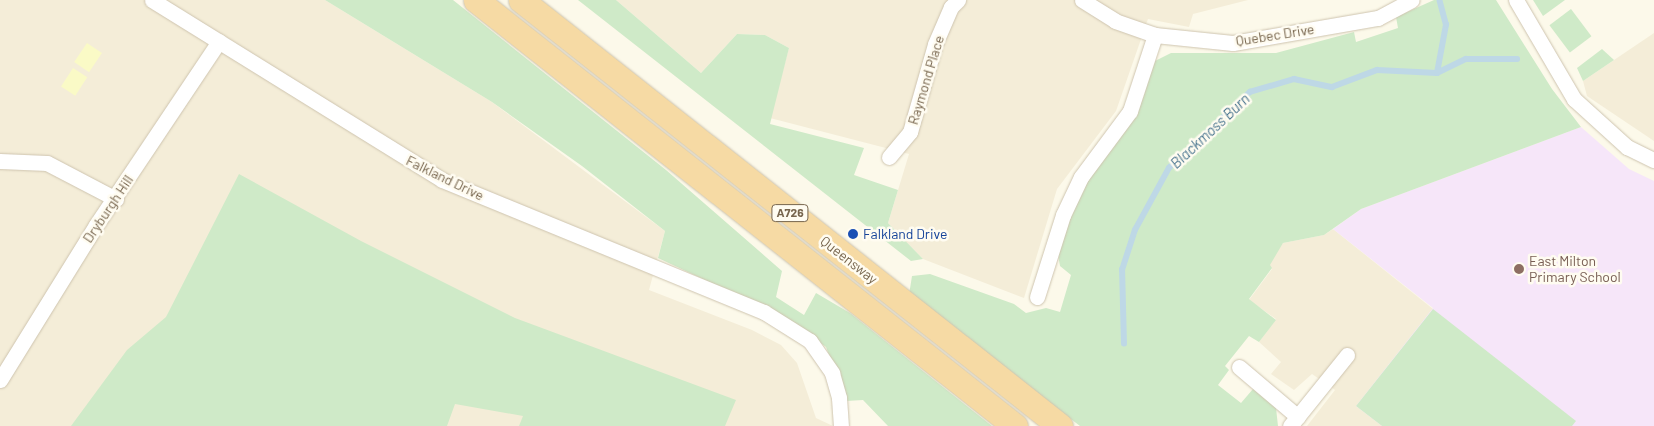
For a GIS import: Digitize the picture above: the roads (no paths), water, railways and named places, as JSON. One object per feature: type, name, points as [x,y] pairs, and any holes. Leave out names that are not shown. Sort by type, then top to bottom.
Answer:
[{"type":"highway","name":"Queensway","points":[[476,0],[1015,426]]},
{"type":"highway","name":"Queensway","points":[[521,0],[1060,426]]},
{"type":"street","name":"Falkland Drive","points":[[152,0],[442,180],[764,312],[810,341],[832,373],[839,398],[841,426]]},
{"type":"street","name":"Quebec Drive","points":[[1082,0],[1115,21],[1155,35],[1232,43],[1378,18],[1412,0]]},
{"type":"street","points":[[1516,0],[1574,99],[1627,147],[1654,160]]},
{"type":"street","name":"Raymond Place","points":[[889,157],[910,132],[935,44],[951,2]]},
{"type":"street","points":[[1037,297],[1063,215],[1081,177],[1130,112],[1155,35]]},
{"type":"street","name":"Dryburgh Hill","points":[[0,380],[96,225],[116,199],[219,40]]},
{"type":"street","points":[[0,161],[46,163],[116,199]]},
{"type":"street","points":[[1239,366],[1294,421],[1347,355]]},
{"type":"waterway","points":[[1437,73],[1446,25],[1440,2]]},
{"type":"waterway","name":"Blackmoss Burn","points":[[1124,344],[1122,270],[1135,230],[1169,168],[1250,92],[1294,79],[1332,87],[1377,70],[1437,73],[1466,59],[1517,59]]},
{"type":"place","name":"Falkland Drive","points":[[853,234]]},
{"type":"place","name":"East Milton Primary School","points":[[1519,269]]}]
